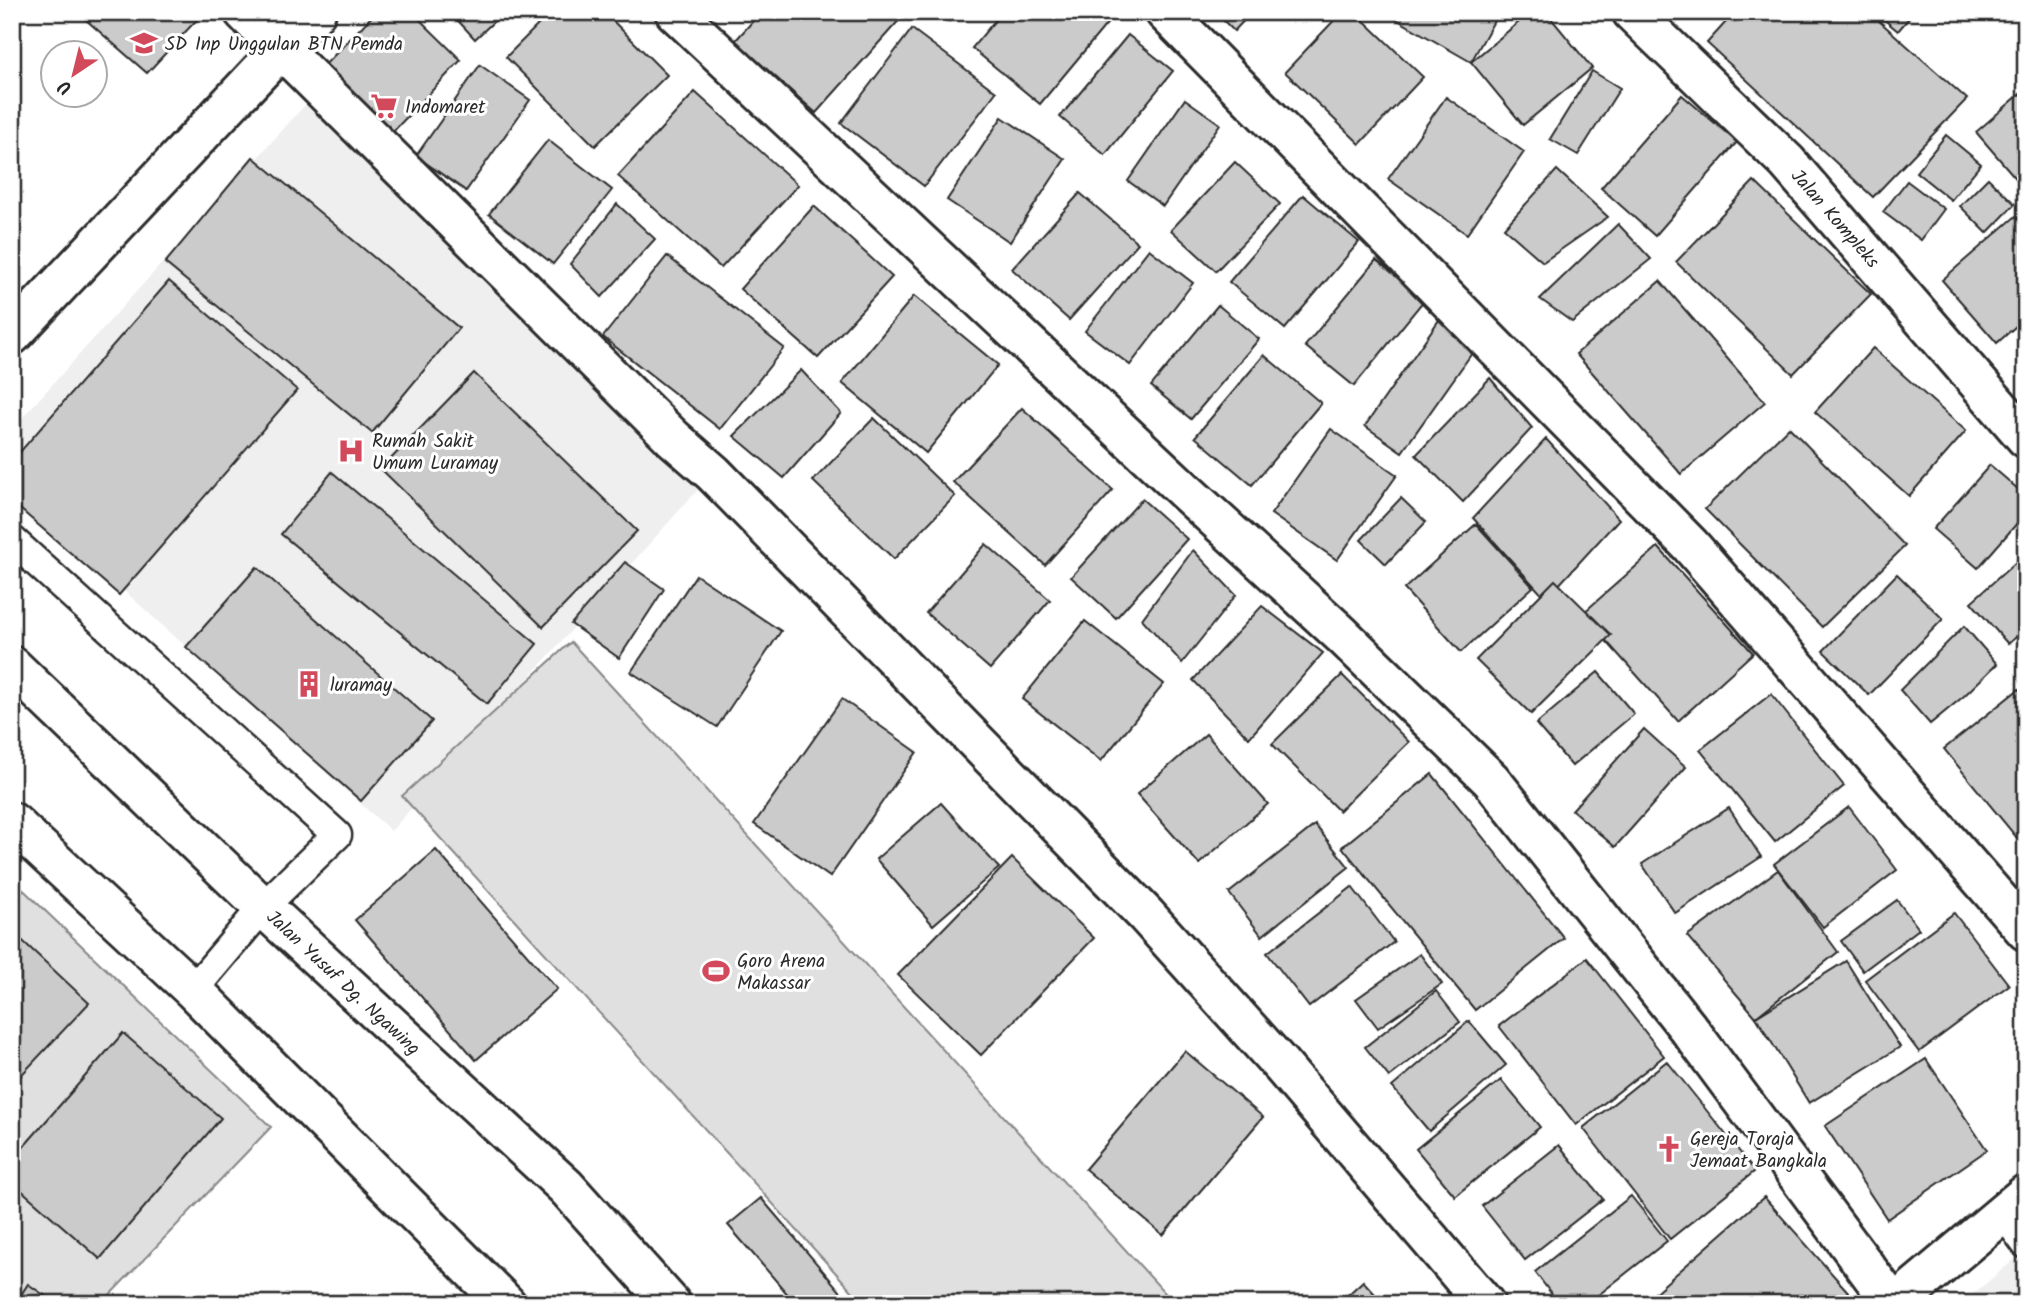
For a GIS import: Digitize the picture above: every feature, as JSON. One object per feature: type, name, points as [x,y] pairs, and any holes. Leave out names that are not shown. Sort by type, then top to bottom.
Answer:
[{"type":"street","points":[[244,12],[673,438],[713,472],[1146,915],[1281,1065],[1485,1304]]},
{"type":"street","points":[[12,335],[316,12]]},
{"type":"street","points":[[675,12],[1342,635],[1491,780],[1692,1033],[1894,1304],[2014,1203]]},
{"type":"street","points":[[1165,12],[1690,545],[2026,931]]},
{"type":"street","name":"Jalan Kompleks","points":[[1632,12],[1787,162],[2026,438]]},
{"type":"street","name":"Jalan Yusuf Dg. Ngawing","points":[[12,666],[263,907],[566,1187],[671,1304]]},
{"type":"street","points":[[12,822],[194,990],[506,1304]]},
{"type":"lane","points":[[12,540],[337,835],[263,907],[194,990]]},
{"type":"lane","points":[[2014,1203],[2026,1244]]},
{"type":"shaded area","name":"Rumah Sakit Umum Luramay","points":[[305,105],[713,473],[391,831],[12,490],[12,429]]},
{"type":"shaded area","name":"Goro Arena Makassar","points":[[571,642],[1175,1304],[864,1304],[402,796]]},
{"type":"shaded area","points":[[12,879],[271,1127],[101,1304],[12,1304]]},
{"type":"shaded area","points":[[2026,1250],[2026,1304],[1961,1304]]},
{"type":"building","name":"SD Inp Unggulan BTN Pemda","points":[[77,12],[204,12],[147,73]]},
{"type":"building","name":"Indomaret","points":[[376,12],[412,12],[461,60],[386,139],[317,73]]},
{"type":"building","points":[[450,12],[504,12],[475,39]]},
{"type":"building","points":[[551,12],[604,12],[667,75],[595,146],[506,57]]},
{"type":"building","points":[[761,12],[897,12],[902,17],[816,113],[735,41]]},
{"type":"building","points":[[937,12],[956,12],[949,21]]},
{"type":"building","points":[[1002,12],[1101,12],[1110,20],[1040,104],[972,48]]},
{"type":"building","points":[[1215,12],[1252,12],[1234,31]]},
{"type":"building","points":[[1342,12],[1355,12],[1423,77],[1360,144],[1285,72]]},
{"type":"building","points":[[1393,12],[1499,12],[1471,62],[1391,16]]},
{"type":"building","points":[[1531,12],[1546,12],[1592,68],[1523,125],[1471,62]]},
{"type":"building","points":[[1735,12],[1869,12],[1967,99],[1873,197],[1707,43]]},
{"type":"building","points":[[1875,12],[1914,12],[1898,31]]},
{"type":"building","points":[[912,29],[996,92],[924,186],[841,123]]},
{"type":"building","points":[[1128,35],[1173,71],[1105,155],[1060,117]]},
{"type":"building","points":[[480,65],[530,100],[466,191],[416,156]]},
{"type":"building","points":[[1592,71],[1620,88],[1578,155],[1550,139]]},
{"type":"building","points":[[2026,89],[2026,190],[1976,132]]},
{"type":"building","points":[[695,92],[798,185],[721,268],[618,176]]},
{"type":"building","points":[[1682,95],[1737,142],[1655,236],[1601,188]]},
{"type":"building","points":[[1446,97],[1524,152],[1467,234],[1388,179]]},
{"type":"building","points":[[1185,99],[1220,124],[1163,206],[1128,181]]},
{"type":"building","points":[[1002,117],[1065,159],[1010,242],[947,200]]},
{"type":"building","points":[[1946,135],[1981,164],[1951,200],[1916,172]]},
{"type":"building","points":[[548,140],[612,190],[553,264],[489,214]]},
{"type":"building","points":[[253,157],[459,328],[372,433],[165,263]]},
{"type":"building","points":[[1235,162],[1280,204],[1216,271],[1171,230]]},
{"type":"building","points":[[1557,170],[1608,217],[1543,262],[1504,228]]},
{"type":"building","points":[[1988,178],[2015,204],[1987,233],[1960,206]]},
{"type":"building","points":[[1754,181],[1871,294],[1793,374],[1676,262]]},
{"type":"building","points":[[1907,181],[1944,209],[1921,240],[1883,212]]},
{"type":"building","points":[[1080,193],[1138,243],[1069,320],[1012,269]]},
{"type":"building","points":[[1303,195],[1359,242],[1285,329],[1229,282]]},
{"type":"building","points":[[617,204],[655,239],[602,297],[570,264]]},
{"type":"building","points":[[814,206],[892,277],[818,358],[740,289]]},
{"type":"building","points":[[2016,216],[2026,226],[2026,317],[1997,343],[1942,280]]},
{"type":"building","points":[[1618,224],[1651,259],[1572,322],[1540,299]]},
{"type":"building","points":[[1149,249],[1193,283],[1130,365],[1085,331]]},
{"type":"building","points":[[667,256],[784,348],[720,429],[603,337]]},
{"type":"building","points":[[1376,260],[1425,299],[1354,386],[1305,346]]},
{"type":"building","points":[[169,281],[297,390],[119,595],[12,502],[12,461]]},
{"type":"building","points":[[1660,281],[1765,402],[1681,474],[1576,354]]},
{"type":"building","points":[[914,296],[998,365],[926,453],[842,383]]},
{"type":"building","points":[[1218,305],[1259,339],[1191,419],[1151,386]]},
{"type":"building","points":[[1439,320],[1477,346],[1402,452],[1365,426]]},
{"type":"building","points":[[1873,348],[1966,431],[1909,496],[1815,412]]},
{"type":"building","points":[[1264,355],[1321,403],[1252,485],[1195,437]]},
{"type":"building","points":[[801,370],[841,413],[784,478],[734,436]]},
{"type":"building","points":[[474,373],[637,531],[543,627],[381,469]]},
{"type":"building","points":[[1490,378],[1532,428],[1463,502],[1416,455]]},
{"type":"building","points":[[1022,408],[1113,490],[1045,565],[953,482]]},
{"type":"building","points":[[874,418],[955,496],[894,559],[813,481]]},
{"type":"building","points":[[1789,427],[1905,546],[1822,627],[1705,509]]},
{"type":"building","points":[[1331,429],[1397,475],[1337,560],[1271,514]]},
{"type":"building","points":[[1546,439],[1619,519],[1546,599],[1473,518]]},
{"type":"building","points":[[1990,465],[2026,496],[2026,513],[1978,568],[1933,529]]},
{"type":"building","points":[[332,472],[537,644],[487,704],[281,534]]},
{"type":"building","points":[[1401,498],[1426,522],[1386,564],[1361,540]]},
{"type":"building","points":[[1142,499],[1187,539],[1116,618],[1071,577]]},
{"type":"building","points":[[1476,524],[1533,587],[1461,652],[1404,589]]},
{"type":"building","points":[[986,544],[1050,600],[990,669],[926,613]]},
{"type":"building","points":[[1658,547],[1753,653],[1678,721],[1582,614]]},
{"type":"building","points":[[1193,550],[1236,595],[1182,663],[1142,619]]},
{"type":"building","points":[[2026,553],[2026,628],[2008,644],[1971,602]]},
{"type":"building","points":[[625,562],[664,589],[619,658],[571,624]]},
{"type":"building","name":"luramay","points":[[257,567],[432,721],[361,801],[186,647]]},
{"type":"building","points":[[1897,574],[1943,619],[1869,695],[1823,651]]},
{"type":"building","points":[[696,575],[781,631],[717,727],[631,672]]},
{"type":"building","points":[[1555,580],[1611,635],[1531,714],[1476,660]]},
{"type":"building","points":[[1262,606],[1323,653],[1249,738],[1193,680]]},
{"type":"building","points":[[1085,621],[1164,684],[1101,761],[1022,699]]},
{"type":"building","points":[[1964,626],[1997,664],[1930,724],[1900,690]]},
{"type":"building","points":[[1598,672],[1634,714],[1572,766],[1536,724]]},
{"type":"building","points":[[1342,675],[1409,742],[1339,811],[1272,744]]},
{"type":"building","points":[[2019,689],[2026,698],[2026,849],[1944,749]]},
{"type":"building","points":[[1771,694],[1844,786],[1775,842],[1700,750]]},
{"type":"building","points":[[842,699],[917,752],[830,877],[754,824]]},
{"type":"building","points":[[1644,729],[1686,767],[1615,847],[1572,810]]},
{"type":"building","points":[[1206,734],[1268,804],[1199,864],[1137,794]]},
{"type":"building","points":[[1432,774],[1564,938],[1475,1010],[1342,847]]},
{"type":"building","points":[[941,803],[999,868],[933,925],[876,859]]},
{"type":"building","points":[[1849,807],[1897,870],[1823,927],[1774,864]]},
{"type":"building","points":[[1729,808],[1761,857],[1675,913],[1642,864]]},
{"type":"building","points":[[1315,825],[1349,867],[1262,936],[1229,893]]},
{"type":"building","points":[[436,850],[557,989],[476,1060],[355,920]]},
{"type":"building","points":[[1012,858],[1094,938],[981,1055],[898,975]]},
{"type":"building","points":[[1778,870],[1838,952],[1756,1017],[1687,936]]},
{"type":"building","points":[[1352,887],[1394,942],[1309,1007],[1267,953]]},
{"type":"building","points":[[1897,900],[1919,929],[1863,971],[1841,941]]},
{"type":"building","points":[[1954,913],[2009,985],[1919,1052],[1865,980]]},
{"type":"building","points":[[12,931],[89,1003],[12,1085]]},
{"type":"building","points":[[1420,954],[1442,984],[1378,1028],[1356,999]]},
{"type":"building","points":[[1587,958],[1664,1056],[1576,1125],[1499,1026]]},
{"type":"building","points":[[1846,961],[1900,1047],[1809,1103],[1756,1017]]},
{"type":"building","points":[[1436,991],[1460,1022],[1389,1077],[1365,1047]]},
{"type":"building","points":[[1469,1021],[1506,1065],[1429,1131],[1392,1087]]},
{"type":"building","points":[[123,1033],[221,1118],[100,1259],[12,1182],[12,1160]]},
{"type":"building","points":[[1185,1051],[1263,1117],[1163,1235],[1085,1169]]},
{"type":"building","points":[[1926,1059],[1987,1150],[1887,1219],[1825,1126]]},
{"type":"building","name":"Gereja Toraja Jemaat Bangkala","points":[[1667,1061],[1755,1171],[1670,1239],[1583,1128]]},
{"type":"building","points":[[1501,1080],[1540,1127],[1455,1196],[1416,1149]]},
{"type":"building","points":[[1559,1145],[1603,1199],[1525,1260],[1482,1206]]},
{"type":"building","points":[[1631,1196],[1667,1241],[1587,1304],[1559,1304],[1535,1272]]},
{"type":"building","points":[[1764,1197],[1850,1294],[1839,1304],[1642,1304]]},
{"type":"building","points":[[761,1198],[851,1304],[796,1304],[728,1225]]},
{"type":"building","points":[[1363,1281],[1384,1304],[1338,1304]]},
{"type":"building","points":[[28,1284],[57,1304],[15,1304]]},
{"type":"place","name":"SD Inp Unggulan BTN Pemda","points":[[144,43]]},
{"type":"place","name":"Indomaret","points":[[384,106]]},
{"type":"place","name":"Rumah Sakit Umum Luramay","points":[[351,451]]},
{"type":"place","name":"luramay","points":[[309,684]]},
{"type":"place","name":"Goro Arena Makassar","points":[[716,971]]},
{"type":"place","name":"Gereja Toraja Jemaat Bangkala","points":[[1669,1149]]}]
